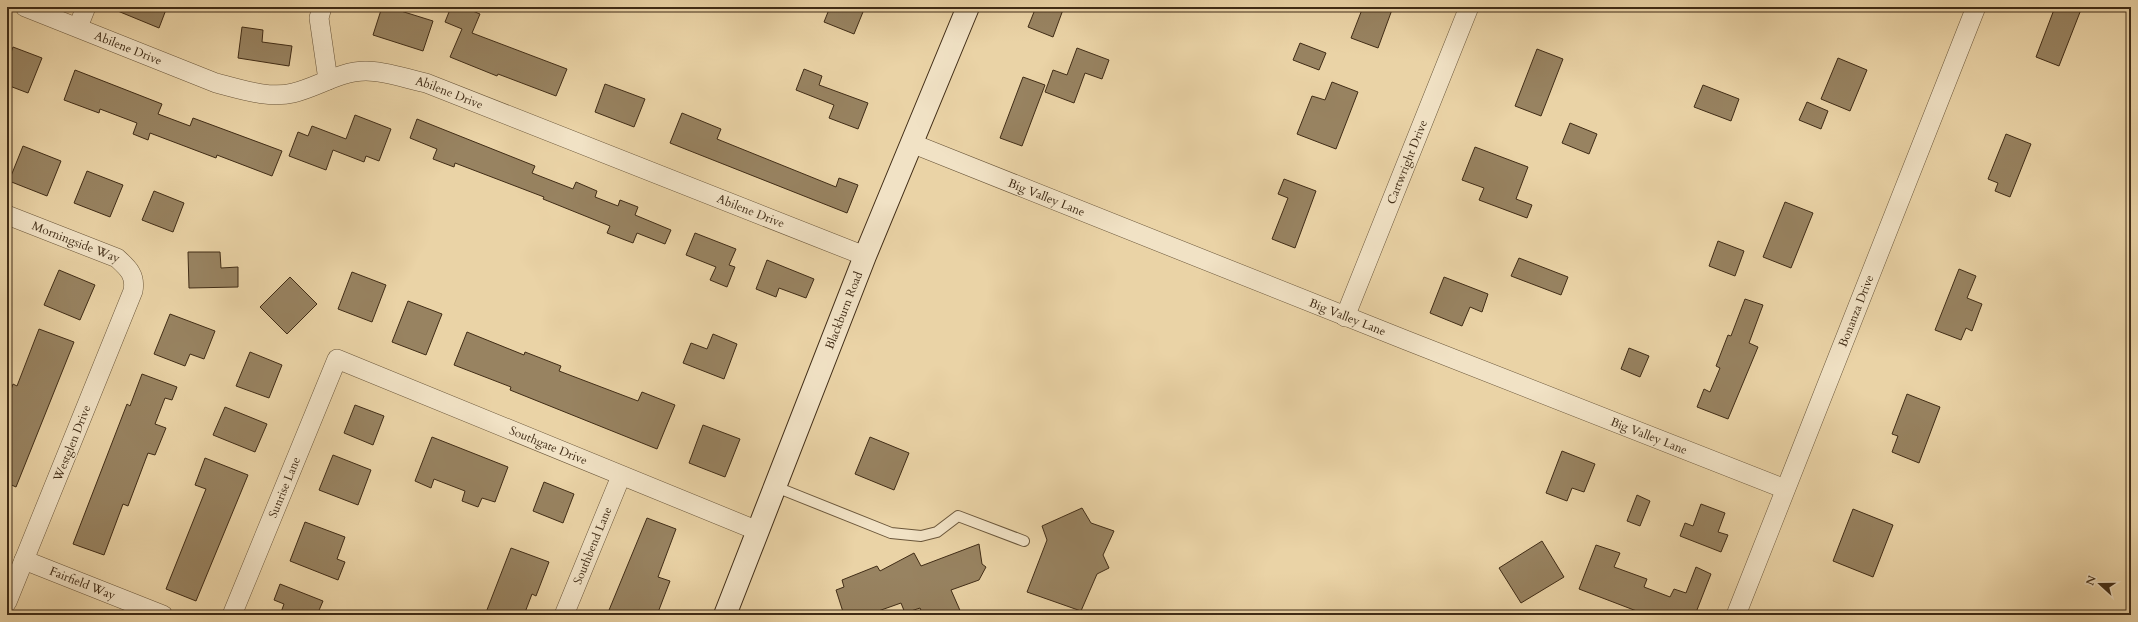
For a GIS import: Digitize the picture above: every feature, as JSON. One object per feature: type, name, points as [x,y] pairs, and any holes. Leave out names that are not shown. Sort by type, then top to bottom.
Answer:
[{"type":"main road","name":"Blackburn Road","points":[[725,615],[865,256],[968,7]]},
{"type":"street","name":"Abilene Drive","points":[[25,7],[216,83],[245,90],[274,95],[293,94],[340,75],[365,71],[426,83],[865,256]]},
{"type":"street","points":[[78,27],[86,7]]},
{"type":"street","points":[[322,7],[319,18],[328,80]]},
{"type":"street","name":"Cartwright Drive","points":[[1345,317],[1469,7]]},
{"type":"street","name":"Bonanza Drive","points":[[1736,615],[1976,7]]},
{"type":"street","name":"Big Valley Lane","points":[[911,143],[1225,267],[1345,317],[1785,489]]},
{"type":"street","name":"Morningside Way","points":[[7,215],[117,258],[130,269],[135,282]]},
{"type":"street","name":"Westglen Drive","points":[[7,602],[133,291],[135,282]]},
{"type":"street","name":"Southgate Drive","points":[[337,359],[758,531]]},
{"type":"street","name":"Sunrise Lane","points":[[232,615],[337,359]]},
{"type":"street","name":"Southbend Lane","points":[[564,615],[621,476]]},
{"type":"street","name":"Fairfield Way","points":[[24,560],[163,615]]},
{"type":"lane","points":[[776,487],[891,534],[921,536],[937,532],[958,516],[1024,541]]},
{"type":"building","points":[[108,7],[167,7],[159,28]]},
{"type":"building","points":[[382,7],[388,7],[433,21],[423,51],[373,35]]},
{"type":"building","points":[[451,7],[463,7],[480,14],[472,33],[567,69],[556,96],[498,74],[497,76],[450,57],[462,29],[445,22]]},
{"type":"building","points":[[830,7],[865,7],[854,34],[824,22]]},
{"type":"building","points":[[1036,7],[1064,7],[1053,37],[1028,27]]},
{"type":"building","points":[[1363,7],[1393,7],[1378,48],[1351,38]]},
{"type":"building","points":[[2055,7],[2082,7],[2059,66],[2036,57]]},
{"type":"building","points":[[242,27],[263,30],[262,42],[292,46],[289,66],[238,58]]},
{"type":"building","points":[[1300,43],[1326,53],[1319,70],[1293,60]]},
{"type":"building","points":[[13,47],[42,58],[28,93],[7,85],[7,63]]},
{"type":"building","points":[[1077,48],[1109,60],[1102,79],[1085,73],[1074,103],[1045,92],[1053,70],[1067,75]]},
{"type":"building","points":[[1537,49],[1563,59],[1541,116],[1515,106]]},
{"type":"building","points":[[1838,58],[1867,70],[1850,111],[1821,99]]},
{"type":"building","points":[[804,69],[822,76],[819,85],[868,103],[858,129],[829,118],[834,105],[796,90]]},
{"type":"building","points":[[75,70],[162,104],[158,114],[190,126],[193,118],[282,151],[272,176],[217,155],[216,158],[150,133],[148,140],[133,134],[137,123],[100,109],[99,113],[64,100]]},
{"type":"building","points":[[1023,77],[1045,85],[1022,146],[1000,138]]},
{"type":"building","points":[[1332,82],[1358,92],[1336,149],[1297,134],[1312,96],[1325,100]]},
{"type":"building","points":[[605,84],[645,99],[634,127],[595,112]]},
{"type":"building","points":[[1703,85],[1739,99],[1731,121],[1694,107]]},
{"type":"building","points":[[1807,102],[1828,111],[1821,129],[1799,120]]},
{"type":"building","points":[[682,113],[721,129],[717,139],[836,187],[839,178],[858,185],[847,213],[670,143]]},
{"type":"building","points":[[355,115],[391,129],[379,161],[366,156],[364,162],[333,150],[326,170],[289,156],[298,132],[308,136],[312,126],[346,139]]},
{"type":"building","points":[[417,119],[535,166],[532,173],[573,189],[576,182],[597,191],[595,197],[618,206],[620,200],[638,207],[635,215],[671,230],[665,244],[637,233],[633,243],[607,233],[610,226],[543,199],[544,197],[455,163],[454,167],[433,159],[437,149],[410,138]]},
{"type":"building","points":[[1570,123],[1597,134],[1589,154],[1562,143]]},
{"type":"building","points":[[2006,134],[2031,144],[2010,197],[1995,191],[1998,183],[1988,179]]},
{"type":"building","points":[[23,146],[61,161],[47,196],[9,181]]},
{"type":"building","points":[[1475,147],[1528,167],[1516,199],[1532,205],[1527,218],[1479,200],[1484,188],[1462,180]]},
{"type":"building","points":[[87,171],[123,185],[110,217],[74,203]]},
{"type":"building","points":[[1284,179],[1316,191],[1295,248],[1272,239],[1288,198],[1278,194]]},
{"type":"building","points":[[154,191],[184,203],[173,232],[142,220]]},
{"type":"building","points":[[1785,202],[1813,213],[1791,268],[1763,257]]},
{"type":"building","points":[[695,233],[736,249],[729,265],[735,267],[727,287],[710,280],[716,267],[686,255]]},
{"type":"building","points":[[1718,241],[1744,251],[1735,276],[1709,266]]},
{"type":"building","points":[[188,252],[220,252],[221,268],[238,267],[238,287],[189,288]]},
{"type":"building","points":[[1519,258],[1568,277],[1561,295],[1511,276]]},
{"type":"building","points":[[767,260],[814,279],[806,298],[779,288],[776,297],[756,289]]},
{"type":"building","points":[[1959,269],[1976,276],[1967,298],[1982,304],[1972,331],[1966,328],[1961,340],[1935,330]]},
{"type":"building","points":[[59,270],[95,285],[80,320],[44,305]]},
{"type":"building","points":[[352,272],[386,285],[372,322],[338,309]]},
{"type":"building","points":[[290,277],[317,304],[287,334],[260,307]]},
{"type":"building","points":[[1444,277],[1488,294],[1482,312],[1470,307],[1462,326],[1430,313]]},
{"type":"building","points":[[1745,299],[1763,305],[1749,343],[1758,347],[1728,419],[1697,407],[1704,389],[1710,392],[1720,368],[1716,366],[1728,335],[1731,336]]},
{"type":"building","points":[[408,301],[442,314],[426,355],[392,342]]},
{"type":"building","points":[[170,314],[215,331],[204,359],[190,354],[185,366],[154,354]]},
{"type":"building","points":[[39,329],[74,342],[16,487],[7,483],[7,401],[13,384],[17,386]]},
{"type":"building","points":[[467,332],[524,355],[525,352],[561,366],[559,371],[638,401],[642,392],[675,405],[657,449],[510,390],[511,387],[454,365]]},
{"type":"building","points":[[713,334],[737,344],[724,379],[683,363],[691,343],[707,349]]},
{"type":"building","points":[[1629,348],[1649,356],[1640,377],[1621,369]]},
{"type":"building","points":[[250,352],[282,365],[269,398],[236,386]]},
{"type":"building","points":[[142,374],[177,387],[172,400],[165,398],[155,424],[166,428],[155,455],[148,453],[128,506],[123,504],[104,555],[73,544],[127,404],[130,406]]},
{"type":"building","points":[[1907,394],[1940,407],[1919,463],[1892,452],[1898,436],[1892,434]]},
{"type":"building","points":[[355,405],[384,416],[373,445],[344,433]]},
{"type":"building","points":[[225,407],[267,424],[255,452],[213,435]]},
{"type":"building","points":[[703,425],[740,439],[725,477],[689,463]]},
{"type":"building","points":[[432,437],[508,467],[495,502],[482,498],[478,507],[462,501],[465,491],[434,479],[431,488],[415,481]]},
{"type":"building","points":[[870,437],[909,453],[894,490],[855,474]]},
{"type":"building","points":[[1562,451],[1595,464],[1584,492],[1572,488],[1567,501],[1546,493]]},
{"type":"building","points":[[333,455],[371,470],[358,505],[319,490]]},
{"type":"building","points":[[205,458],[248,475],[196,601],[166,589],[206,489],[195,485]]},
{"type":"building","points":[[544,482],[574,494],[563,523],[533,511]]},
{"type":"building","points":[[1637,495],[1650,501],[1640,526],[1627,521]]},
{"type":"building","points":[[1701,504],[1725,513],[1718,532],[1728,535],[1721,552],[1680,536],[1685,523],[1693,526]]},
{"type":"building","points":[[1082,508],[1091,523],[1114,531],[1103,555],[1109,568],[1097,574],[1081,611],[1027,592],[1047,540],[1042,526]]},
{"type":"building","points":[[1853,509],[1893,525],[1873,577],[1833,561]]},
{"type":"building","points":[[647,518],[676,529],[658,577],[670,581],[657,615],[607,615]]},
{"type":"building","points":[[305,522],[345,537],[337,559],[345,562],[338,580],[290,561]]},
{"type":"building","points":[[1542,541],[1564,577],[1521,603],[1499,568]]},
{"type":"building","points":[[979,544],[982,564],[986,567],[979,580],[951,590],[962,615],[923,615],[920,608],[905,613],[901,603],[867,615],[844,615],[836,590],[844,587],[842,580],[877,566],[880,571],[914,553],[921,566]]},
{"type":"building","points":[[1596,545],[1620,553],[1614,567],[1647,579],[1644,587],[1670,597],[1674,589],[1686,593],[1696,567],[1711,574],[1695,615],[1647,615],[1579,589]]},
{"type":"building","points":[[511,548],[549,562],[536,596],[532,594],[524,615],[485,615]]},
{"type":"building","points":[[280,584],[323,601],[317,615],[280,615],[284,604],[274,600]]}]
